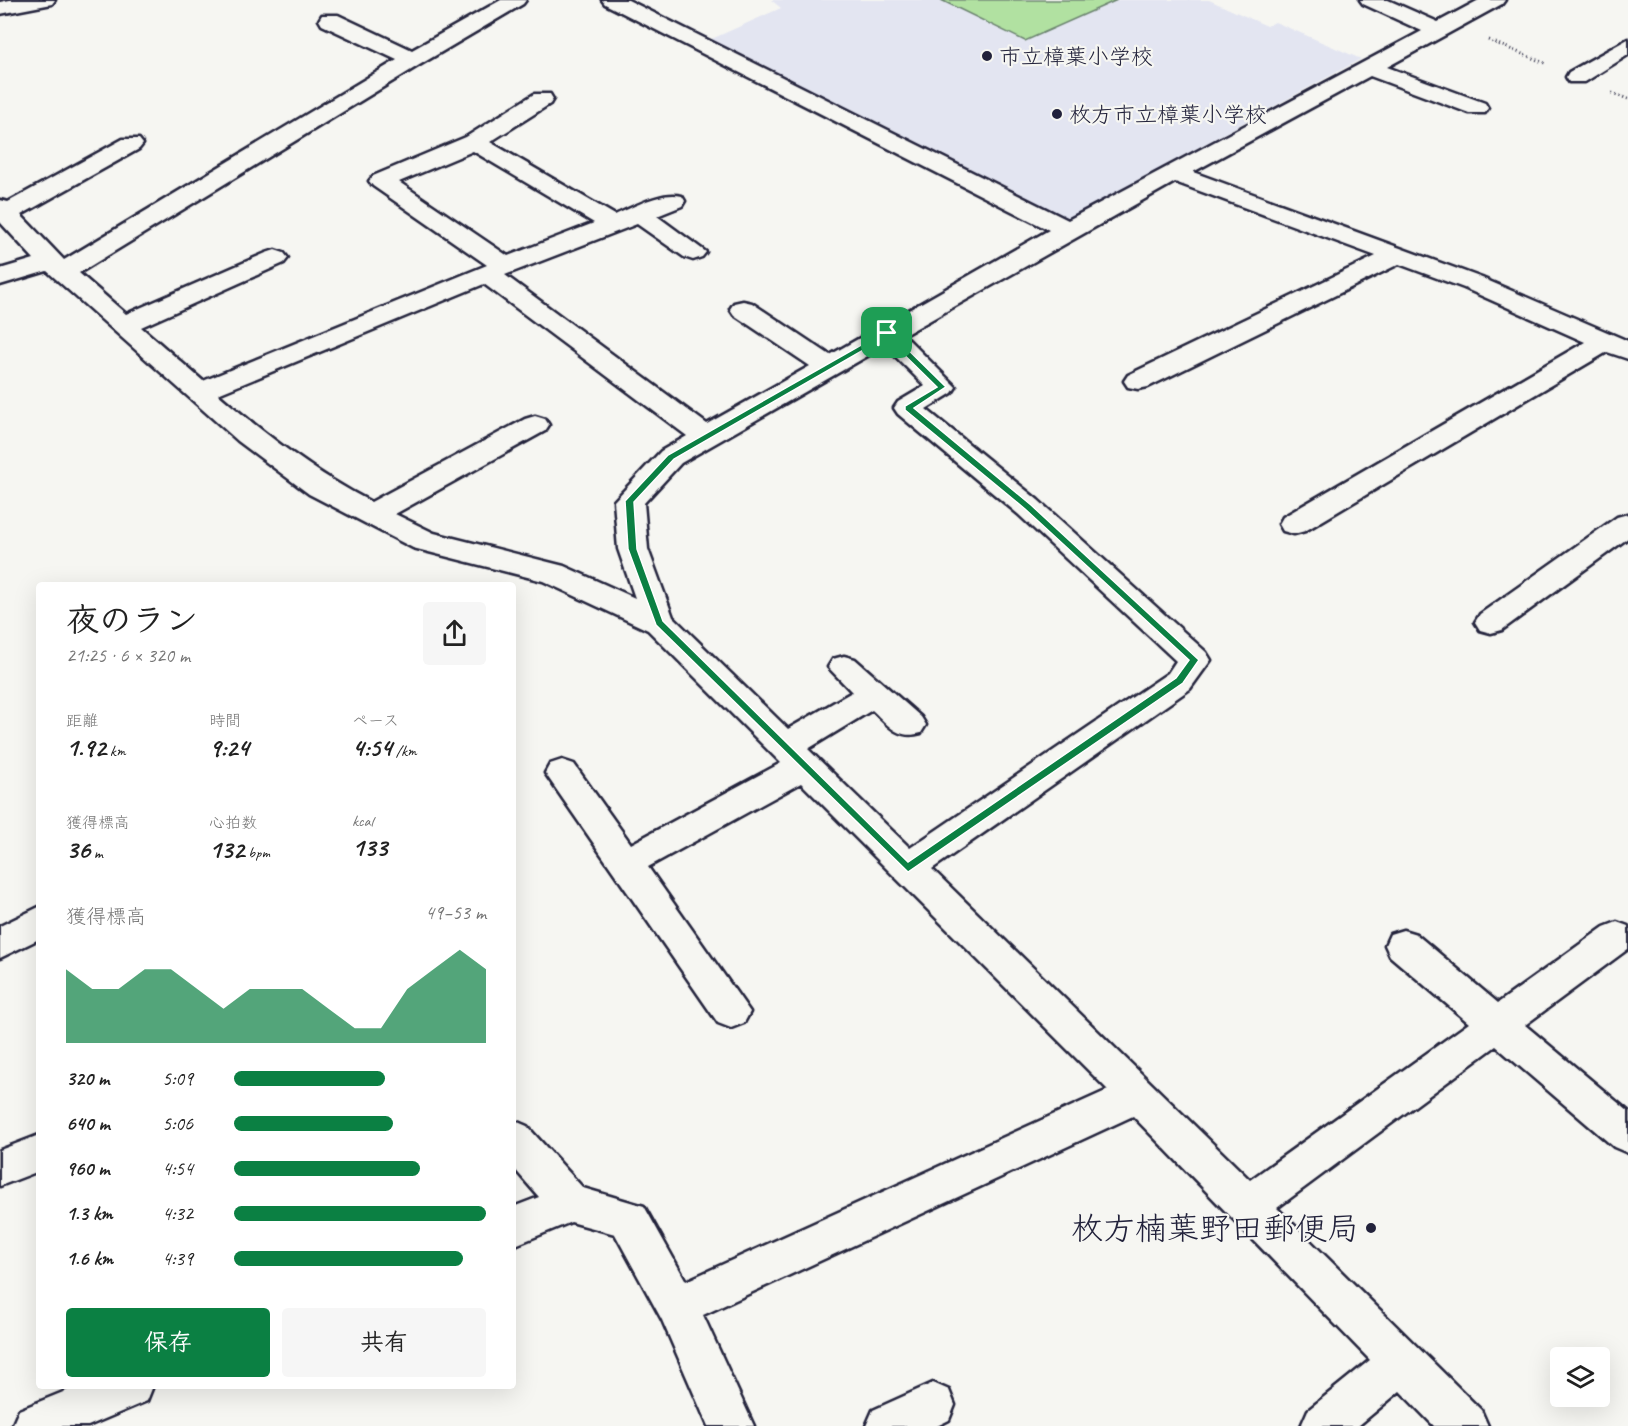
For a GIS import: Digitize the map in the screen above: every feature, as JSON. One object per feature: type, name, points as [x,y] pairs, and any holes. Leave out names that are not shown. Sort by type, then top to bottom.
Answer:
[{"type":"street","points":[[0,8],[45,0]]},
{"type":"street","points":[[0,277],[57,267],[516,0]]},
{"type":"street","points":[[612,0],[1068,230]]},
{"type":"street","points":[[1370,0],[1446,28]]},
{"type":"street","points":[[659,622],[633,549],[629,501],[671,457],[1068,230],[1371,69],[1495,0]]},
{"type":"street","points":[[330,20],[413,59]]},
{"type":"street","points":[[1577,77],[1628,46]]},
{"type":"street","points":[[1371,69],[1477,108]]},
{"type":"street","points":[[542,99],[474,142],[381,181],[705,436]]},
{"type":"street","points":[[474,142],[613,224]]},
{"type":"street","points":[[130,144],[3,210],[57,267],[248,435],[319,487],[424,541],[553,573],[659,622],[1138,1095],[1465,1426]]},
{"type":"street","points":[[1173,173],[1473,283],[1617,346]]},
{"type":"street","points":[[199,392],[496,270],[673,201]]},
{"type":"street","points":[[639,214],[693,252]]},
{"type":"street","points":[[1138,381],[1398,255]]},
{"type":"street","points":[[123,325],[275,258]]},
{"type":"street","points":[[743,309],[829,366]]},
{"type":"street","points":[[887,333],[942,387],[908,408],[1028,507],[1195,660],[1179,681],[908,868]]},
{"type":"street","points":[[1294,524],[1617,346]]},
{"type":"street","points":[[372,514],[535,425]]},
{"type":"street","points":[[1491,622],[1628,524]]},
{"type":"street","points":[[844,668],[909,724]]},
{"type":"street","points":[[626,863],[795,756],[874,693]]},
{"type":"street","points":[[562,773],[731,1012]]},
{"type":"street","points":[[0,943],[36,924]]},
{"type":"street","points":[[1247,1206],[1617,937]]},
{"type":"street","points":[[1403,945],[1628,1135]]},
{"type":"street","points":[[677,1306],[1138,1095]]},
{"type":"street","points":[[516,1141],[570,1203],[628,1219],[677,1306],[731,1426]]},
{"type":"street","points":[[0,1168],[36,1154]]},
{"type":"street","points":[[516,1226],[570,1203]]},
{"type":"street","points":[[1324,1426],[1401,1362]]},
{"type":"street","points":[[35,1426],[124,1389]]},
{"type":"street","points":[[890,1426],[933,1405]]},
{"type":"path","points":[[1446,28],[1577,77],[1628,99]]},
{"type":"shaded area","name":"枚方市立樟葉小学校","points":[[771,0],[1209,0],[1267,26],[1275,22],[1361,59],[1065,220],[707,41],[781,8]]},
{"type":"green space","points":[[941,0],[1117,0],[1025,41]]},
{"type":"place","name":"市立樟葉小学校","points":[[987,56]]},
{"type":"place","name":"枚方市立樟葉小学校","points":[[1057,114]]},
{"type":"place","name":"枚方楠葉野田郵便局","points":[[1371,1228]]},
{"type":"route","points":[[887,333],[942,387],[908,408],[1028,507],[1195,660],[1179,681],[908,868],[659,622],[633,549],[629,501],[671,457],[887,333]]}]
